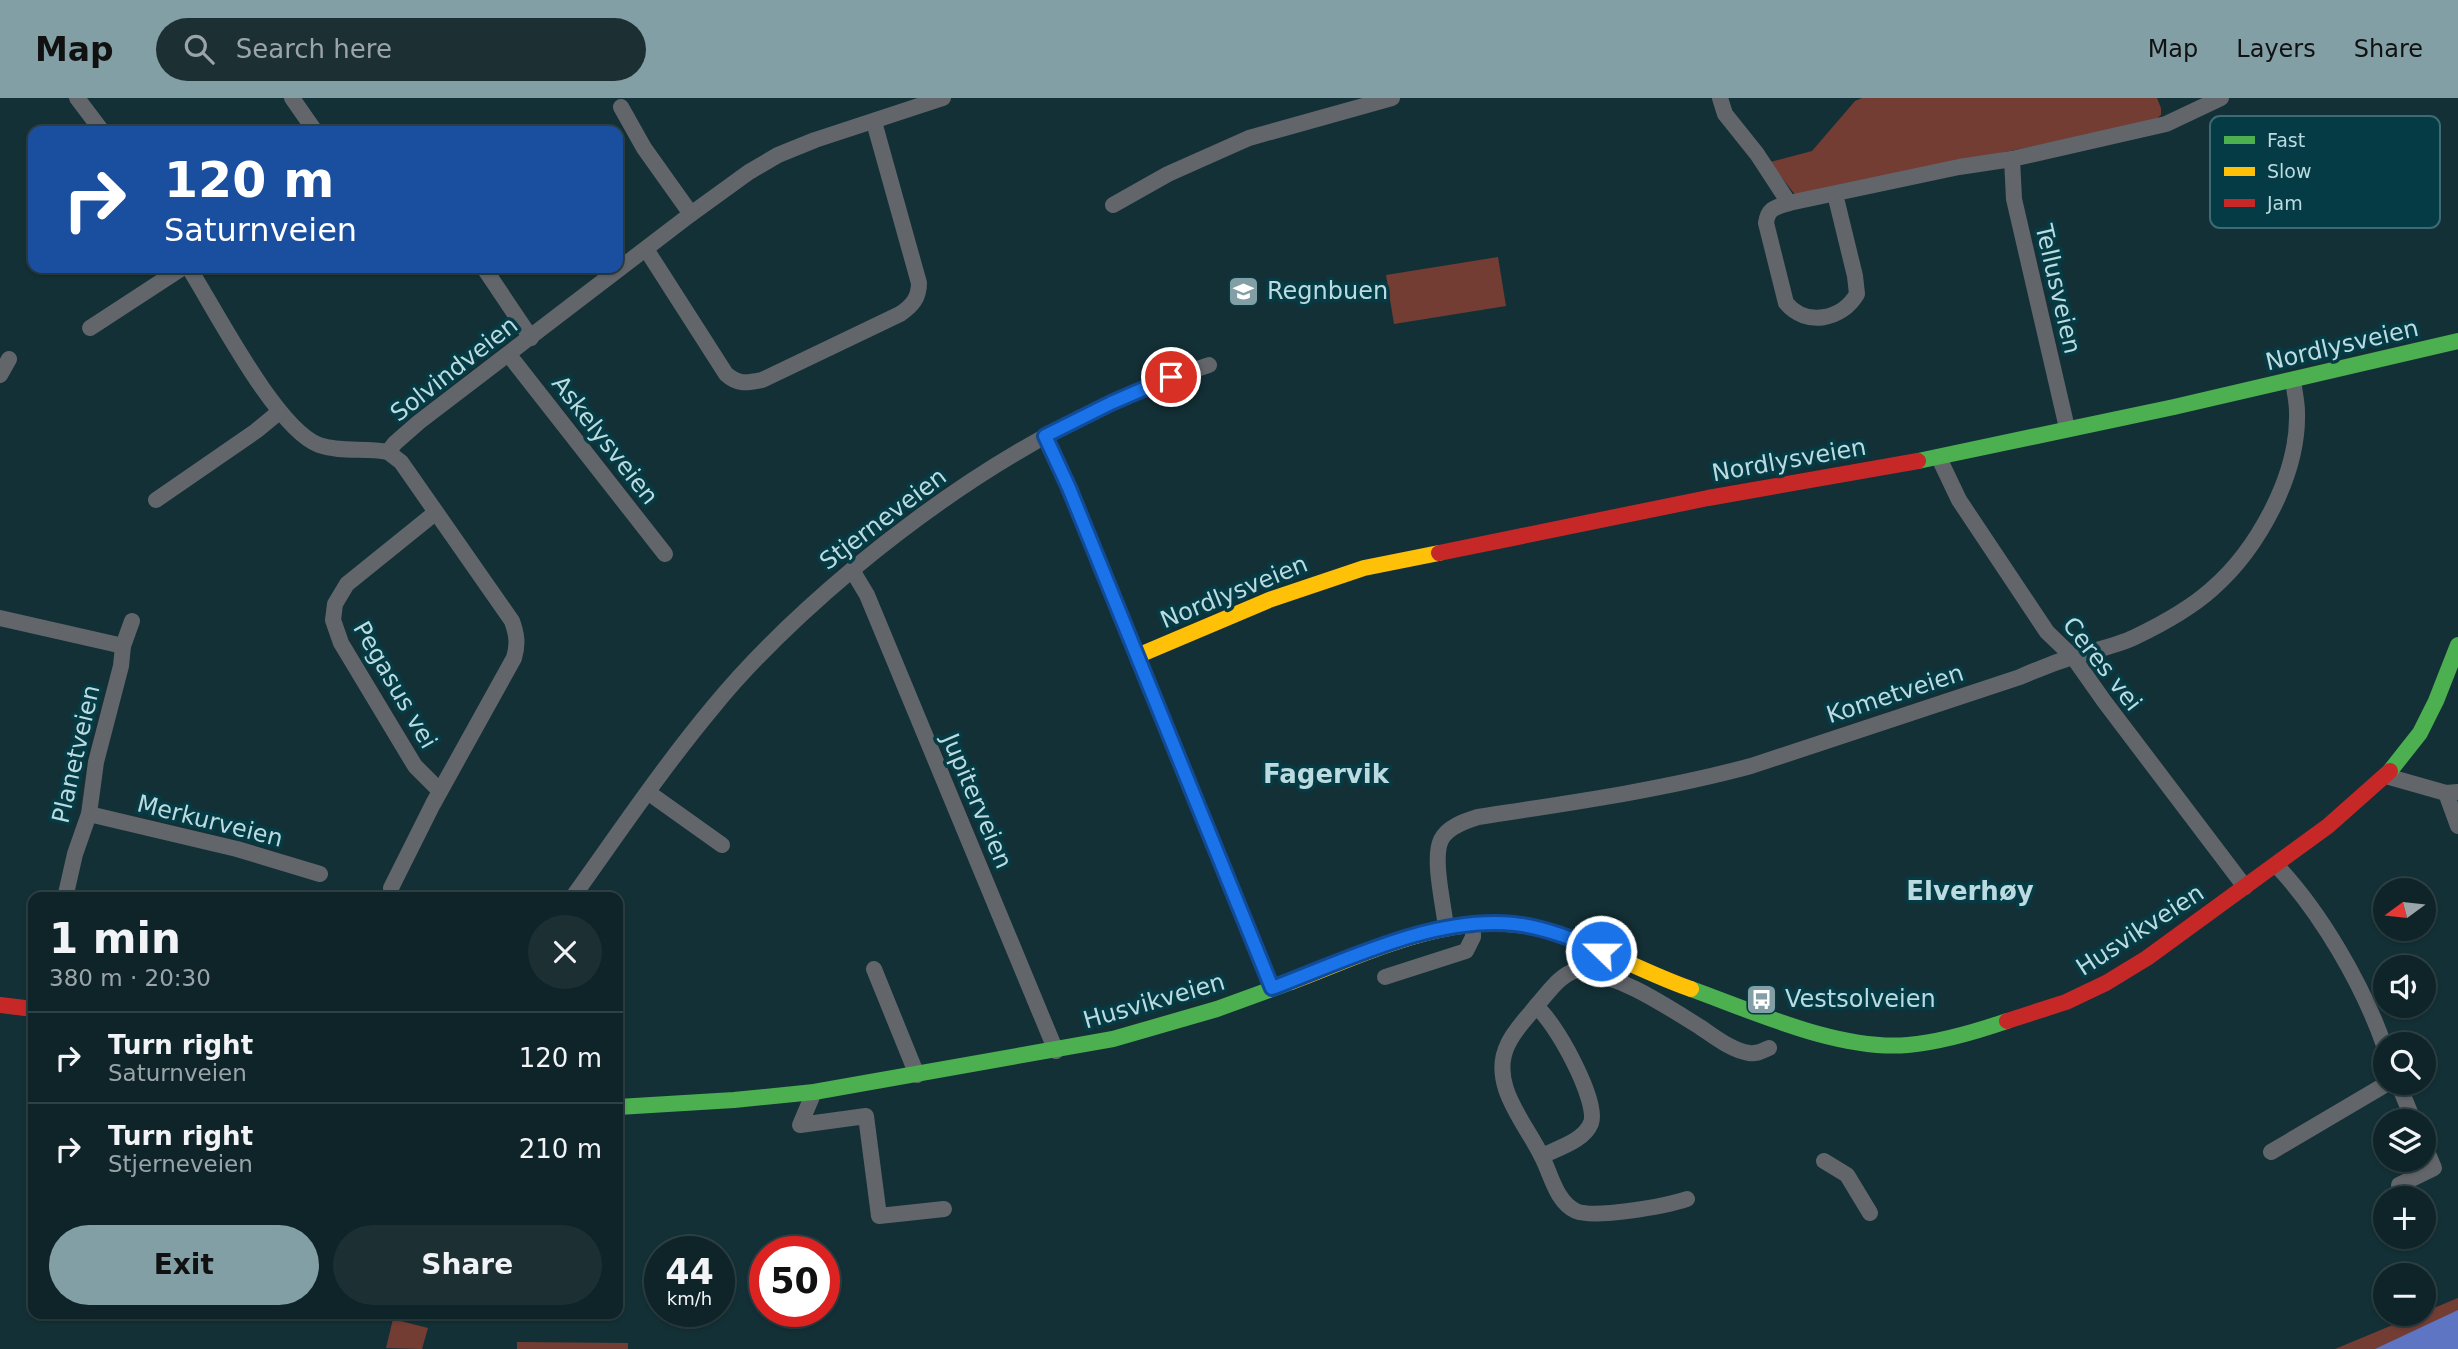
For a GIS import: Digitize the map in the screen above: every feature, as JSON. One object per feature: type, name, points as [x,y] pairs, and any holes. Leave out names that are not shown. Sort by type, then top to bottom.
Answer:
[{"type":"main road","name":"Nordlysveien","points":[[1137,656],[1269,600],[1364,568],[1707,498],[1939,458],[2458,341]]},
{"type":"main road","name":"Husvikveien","points":[[623,1107],[814,1092],[1056,1051],[1145,1031],[1217,1009],[1393,943],[1446,928],[1474,924],[1514,924],[1546,930],[1684,987],[1817,1035],[1884,1045],[1907,1045],[1963,1036],[2066,1002],[2106,983],[2147,958],[2328,827],[2386,776],[2420,733],[2458,645]]},
{"type":"main road","points":[[0,1005],[28,1008]]},
{"type":"street","points":[[77,98],[98,126]]},
{"type":"street","name":"Solvindveien","points":[[623,267],[749,172],[778,155],[814,140],[943,98]]},
{"type":"street","points":[[1113,205],[1216,151],[1328,106],[1392,98]]},
{"type":"street","points":[[1720,98],[1724,114],[1757,154],[1789,203]]},
{"type":"street","points":[[1835,194],[1857,289],[1854,299],[1832,317],[1810,318],[1794,311],[1786,303],[1766,223],[1767,214],[1772,209],[1789,203],[1959,167],[2012,159],[2166,124],[2221,98]]},
{"type":"street","points":[[297,100],[312,126]]},
{"type":"street","points":[[621,107],[644,148],[691,214]]},
{"type":"street","points":[[646,249],[726,374],[734,381],[746,383],[762,380],[900,314],[911,307],[919,283],[874,122]]},
{"type":"street","name":"Tellusveien","points":[[2012,159],[2014,199],[2067,428]]},
{"type":"street","points":[[90,328],[174,273]]},
{"type":"street","name":"Solvindveien","points":[[192,273],[279,412],[298,432],[319,444],[339,450],[373,449],[388,452],[419,422],[615,273]]},
{"type":"street","points":[[487,273],[531,338]]},
{"type":"street","name":"Askelysveien","points":[[509,355],[665,554]]},
{"type":"street","points":[[0,376],[9,359]]},
{"type":"street","name":"Stjerneveien","points":[[576,892],[714,706],[797,618],[896,533],[953,492],[1045,436],[1171,377],[1209,365]]},
{"type":"street","name":"Kometveien","points":[[1446,928],[1438,855],[1445,835],[1462,822],[1478,817],[1584,801],[1738,769],[2073,657],[2113,647],[2157,625],[2211,590],[2249,549],[2277,498],[2291,456],[2297,411],[2292,380]]},
{"type":"street","points":[[156,500],[245,439],[279,412]]},
{"type":"street","points":[[1045,436],[1272,988]]},
{"type":"street","name":"Pegasus vei","points":[[388,452],[401,462],[512,621],[518,645],[514,658],[440,791],[391,888]]},
{"type":"street","name":"Ceres vei","points":[[1939,458],[1959,500],[2047,632],[2073,657],[2245,887]]},
{"type":"street","name":"Pegasus vei","points":[[435,513],[347,584],[335,604],[333,620],[341,643],[415,766],[440,791]]},
{"type":"street","name":"Jupiterveien","points":[[852,570],[867,595],[1056,1051]]},
{"type":"street","points":[[0,618],[123,646]]},
{"type":"street","name":"Planetveien","points":[[66,892],[75,853],[89,814],[96,762],[121,666],[123,646],[132,621]]},
{"type":"street","points":[[2386,776],[2452,793],[2458,827]]},
{"type":"street","points":[[649,793],[722,845]]},
{"type":"street","name":"Merkurveien","points":[[89,814],[237,849],[320,874]]},
{"type":"street","points":[[2276,865],[2296,886],[2342,956],[2379,1032]]},
{"type":"street","points":[[1385,977],[1466,951],[1473,937],[1474,924]]},
{"type":"street","points":[[874,970],[917,1075]]},
{"type":"street","points":[[1687,1199],[1650,1208],[1579,1212],[1567,1206],[1511,1102],[1503,1074],[1506,1045],[1560,979],[1577,970],[1633,989],[1662,1003],[1734,1049],[1758,1053],[1769,1048]]},
{"type":"street","points":[[1536,1007],[1550,1019],[1582,1079],[1590,1101],[1592,1119],[1582,1135],[1542,1156]]},
{"type":"street","points":[[814,1092],[800,1125],[866,1116],[879,1216],[944,1209]]},
{"type":"street","points":[[2271,1152],[2373,1092]]},
{"type":"street","points":[[1824,1161],[1847,1175],[1870,1213]]},
{"type":"street","points":[[2399,1185],[2426,1172]]},
{"type":"shaded area","points":[[1862,98],[2157,98],[2161,115],[2153,121],[1796,196],[1770,162],[1812,151],[1855,101]]},
{"type":"shaded area","points":[[1498,257],[1506,306],[1394,324],[1386,275]]},
{"type":"shaded area","points":[[2458,1298],[2458,1349],[2335,1349],[2390,1326],[2436,1326],[2436,1307]]},
{"type":"shaded area","points":[[393,1319],[428,1328],[422,1349],[386,1348]]},
{"type":"shaded area","points":[[517,1342],[628,1343],[628,1349],[517,1349]]},
{"type":"water","points":[[2458,1310],[2458,1349],[2375,1349],[2424,1326],[2436,1326],[2436,1320]]},
{"type":"traffic: fast","points":[[1918,461],[2174,407],[2458,341]]},
{"type":"traffic: fast","points":[[2390,771],[2420,733],[2458,645]]},
{"type":"traffic: fast","points":[[623,1107],[814,1092],[1113,1039],[1217,1009],[1291,982]]},
{"type":"traffic: fast","points":[[1691,989],[1798,1028],[1854,1042],[1881,1045],[1933,1042],[2007,1021]]},
{"type":"traffic: slow","points":[[1137,656],[1269,600],[1364,568],[1439,553]]},
{"type":"traffic: slow","points":[[1291,982],[1417,936],[1482,924],[1515,924],[1548,931],[1584,944],[1691,989]]},
{"type":"traffic: jam","points":[[1439,553],[1708,498],[1918,461]]},
{"type":"traffic: jam","points":[[2007,1021],[2066,1002],[2106,983],[2147,958],[2328,826],[2390,771]]},
{"type":"traffic: jam","points":[[0,1005],[28,1008]]},
{"type":"place","name":"Regnbuen","points":[[1244,291]]},
{"type":"place","name":"Vestsolveien","points":[[1762,999]]},
{"type":"district","name":"Fagervik","points":[[1326,774]]},
{"type":"district","name":"Elverhøy","points":[[1970,891]]},
{"type":"route","points":[[1171,377],[1045,436],[1069,488],[1272,988],[1418,934],[1474,924],[1514,924],[1546,930],[1601,951]]}]
